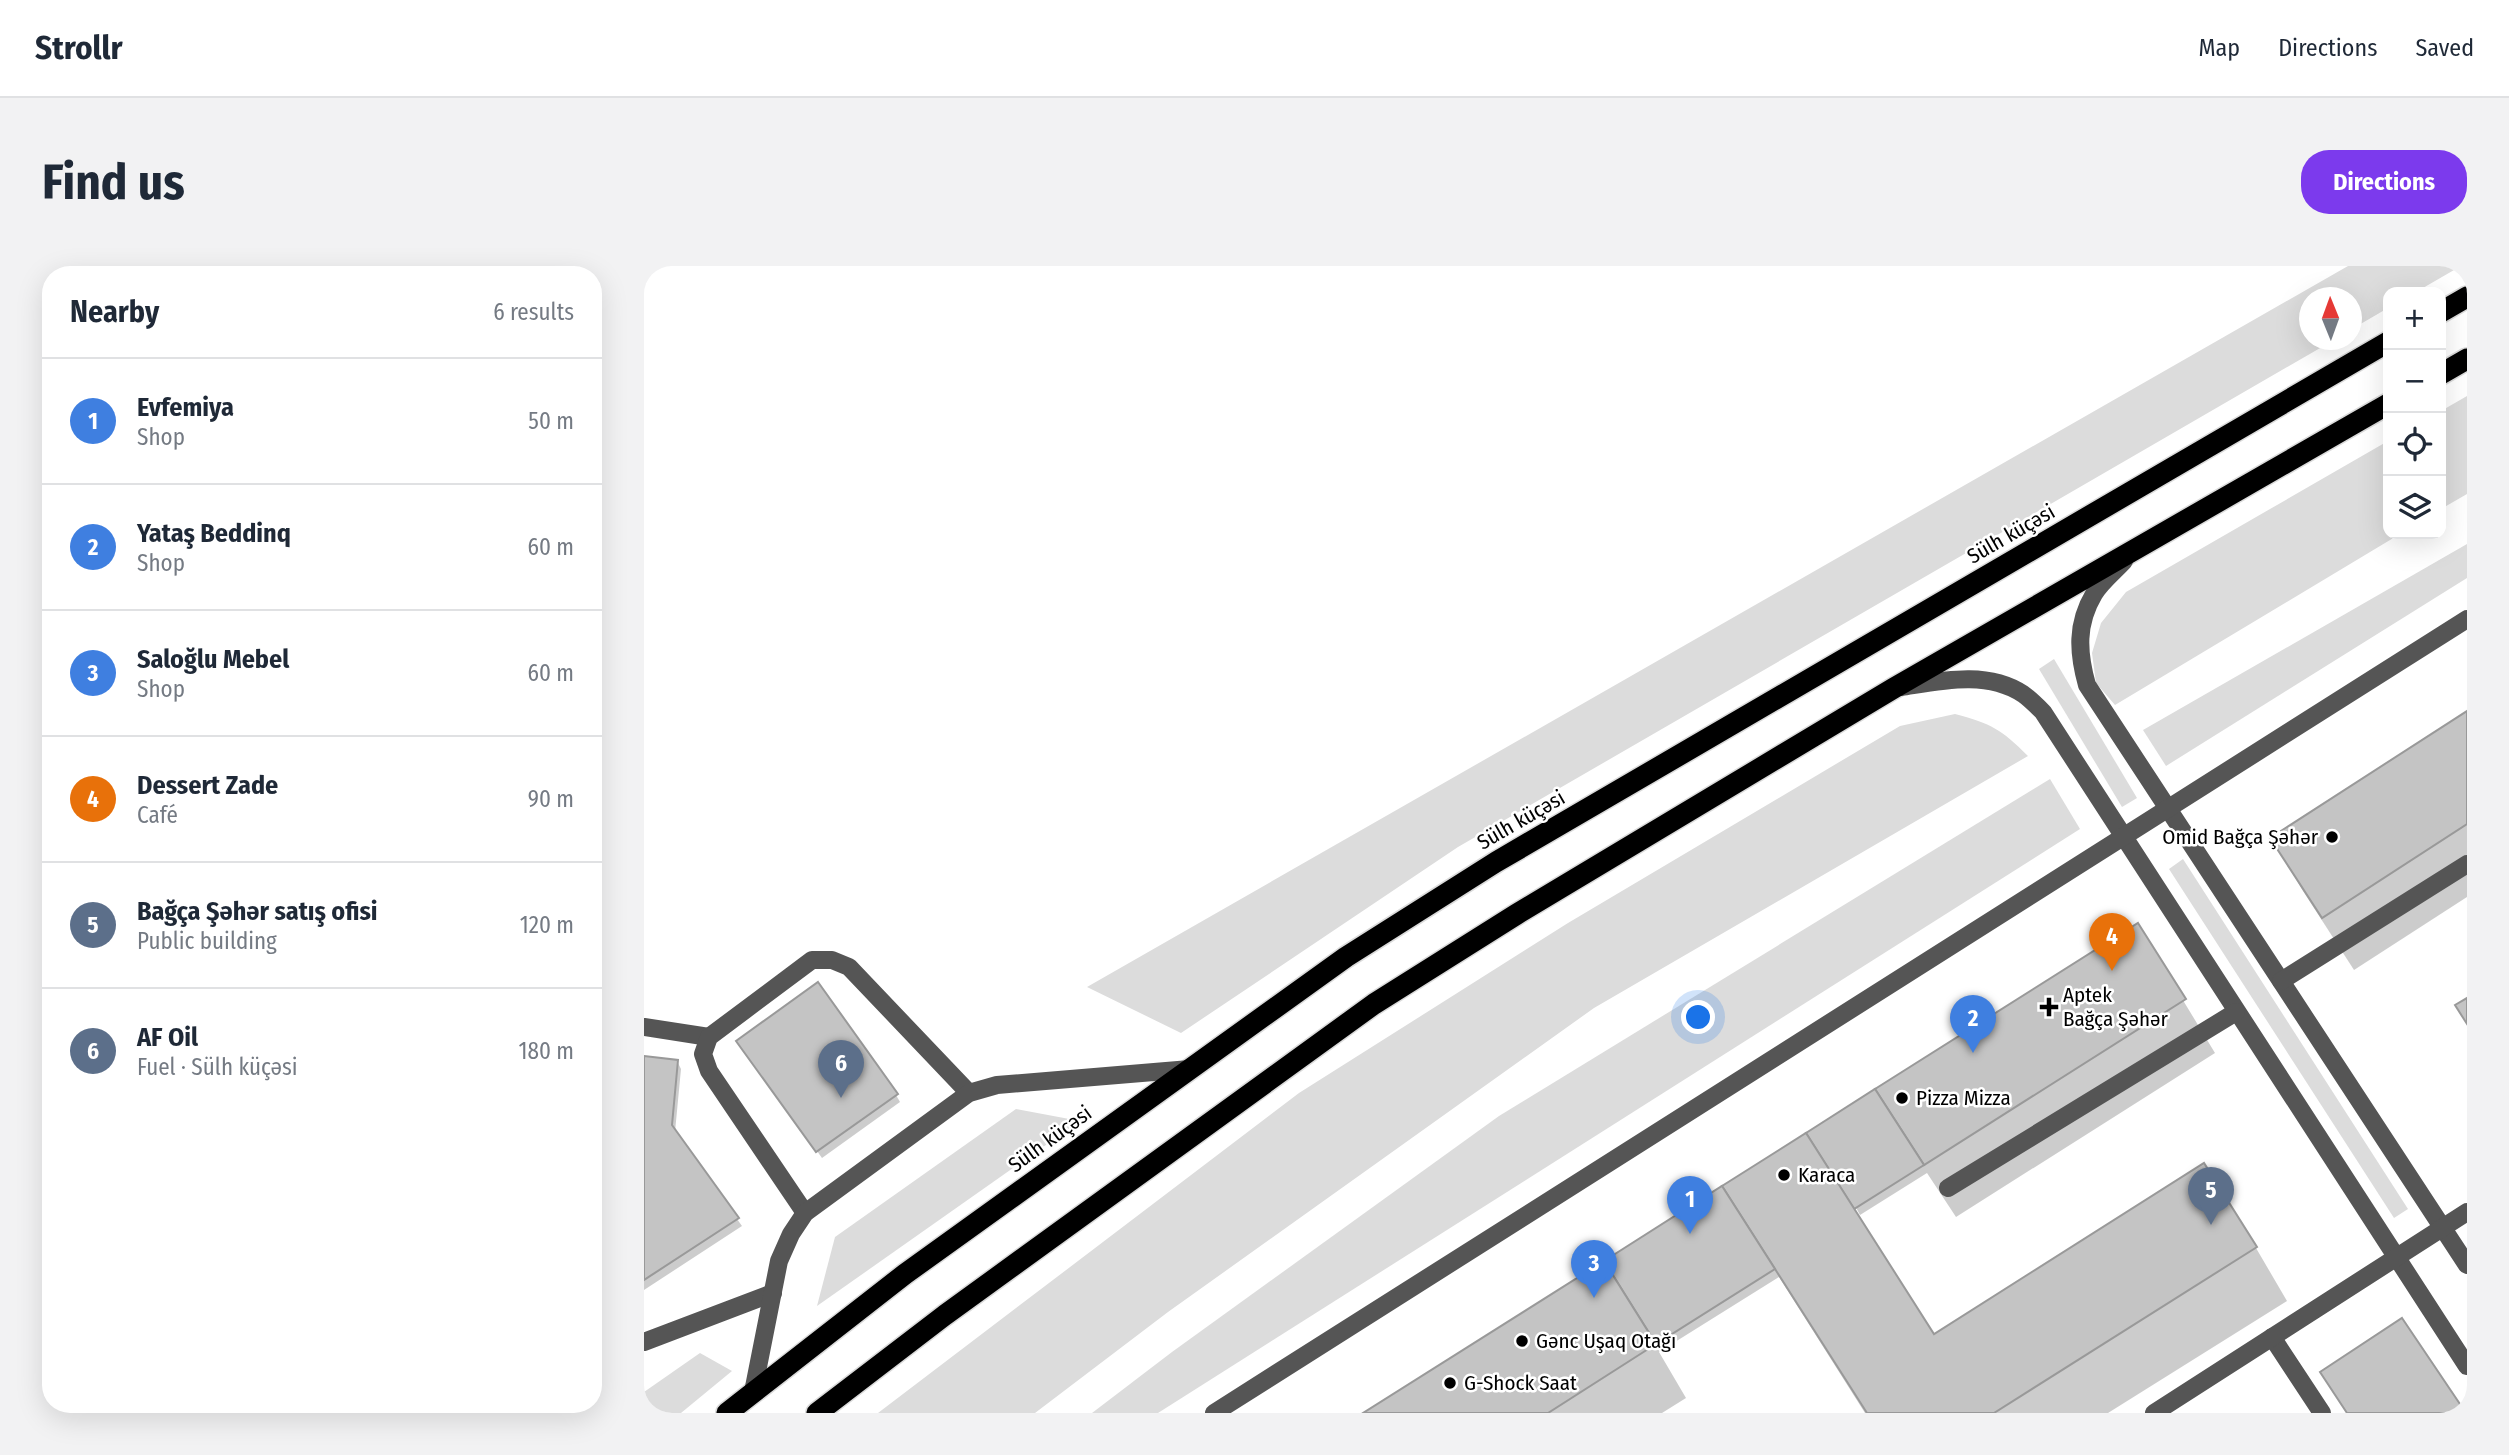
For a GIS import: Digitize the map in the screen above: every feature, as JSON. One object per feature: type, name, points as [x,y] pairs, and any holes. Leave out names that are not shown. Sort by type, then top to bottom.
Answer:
[{"type":"highway","points":[[2446,309],[2467,297]]},
{"type":"highway","name":"Sülh küçəsi","points":[[727,1413],[905,1274],[1346,957],[1496,862],[2383,345]]},
{"type":"highway","points":[[2446,371],[2467,359]]},
{"type":"highway","points":[[817,1413],[945,1315],[1374,1004],[1517,914],[1894,688],[2383,407]]},
{"type":"lane","points":[[2135,550],[2094,593],[2081,623],[2079,656],[2087,685],[2467,1265]]},
{"type":"lane","points":[[1214,1413],[2467,619]]},
{"type":"lane","points":[[1894,688],[1954,679],[1993,681],[2022,693],[2043,712],[2467,1366]]},
{"type":"lane","points":[[2281,981],[2467,864]]},
{"type":"lane","points":[[804,1213],[709,1071],[703,1054],[709,1037],[812,960],[832,960],[849,967],[969,1093]]},
{"type":"lane","points":[[1948,1188],[2236,1012]]},
{"type":"lane","points":[[644,1027],[709,1037]]},
{"type":"lane","points":[[753,1392],[779,1261],[804,1213],[969,1093],[998,1084],[1190,1069]]},
{"type":"lane","points":[[2154,1413],[2467,1212]]},
{"type":"lane","points":[[644,1342],[773,1293]]},
{"type":"lane","points":[[2273,1337],[2322,1413]]},
{"type":"shaded area","points":[[2348,266],[2461,266],[2425,287],[2383,287],[2383,311],[2362,323],[2362,287],[2311,287]]},
{"type":"shaded area","points":[[2299,294],[2299,350],[2317,350],[1458,847],[1181,1033],[1087,987]]},
{"type":"shaded area","points":[[2467,396],[2467,494],[2446,506],[2446,413],[2446,408]]},
{"type":"shaded area","points":[[2383,444],[2383,539],[2392,539],[2115,705],[2096,683],[2092,653],[2101,623],[2126,592]]},
{"type":"shaded area","points":[[2467,544],[2467,578],[2166,766],[2143,730]]},
{"type":"shaded area","points":[[2054,659],[2137,798],[2122,807],[2039,669]]},
{"type":"shaded area","points":[[1955,714],[1995,729],[2028,756],[1594,1008],[1168,1312],[1035,1413],[878,1413],[1299,1093],[1568,923],[1900,726]]},
{"type":"shaded area","points":[[2050,779],[2080,829],[1158,1413],[1092,1413],[1172,1352],[1499,1116]]},
{"type":"shaded area","points":[[2183,859],[2408,1209],[2394,1218],[2169,869]]},
{"type":"shaded area","points":[[1016,1109],[1080,1121],[817,1306],[835,1237]]},
{"type":"shaded area","points":[[700,1353],[732,1371],[681,1413],[644,1413],[644,1392]]},
{"type":"building","points":[[2467,711],[2467,824],[2322,918],[2270,838]]},
{"type":"building","points":[[2138,923],[2186,999],[1924,1165],[1875,1089]]},
{"type":"building","points":[[818,982],[898,1094],[816,1152],[736,1041]]},
{"type":"building","points":[[2467,998],[2467,1024],[2455,1005]]},
{"type":"building","points":[[644,1056],[678,1060],[672,1125],[739,1218],[644,1280]]},
{"type":"building","points":[[1875,1089],[1924,1165],[1854,1209],[1806,1133]]},
{"type":"building","points":[[1806,1133],[1934,1334],[2204,1163],[2257,1247],[1994,1413],[1867,1413],[1722,1186]]},
{"type":"building","points":[[1722,1186],[1775,1269],[1656,1344],[1604,1261]]},
{"type":"building","points":[[1604,1261],[1656,1344],[1548,1413],[1363,1413]]},
{"type":"building","points":[[2402,1318],[2466,1413],[2347,1413],[2320,1372]]},
{"type":"place","name":"Omid Bağça Şəhər","points":[[2332,837]]},
{"type":"place","name":"Dessert Zade","points":[[2112,971]]},
{"type":"place","name":"Aptek Bağça Şəhər","points":[[2049,1007]]},
{"type":"place","name":"Yataş Beddinq","points":[[1973,1053]]},
{"type":"place","name":"AF Oil","points":[[841,1098]]},
{"type":"place","name":"Pizza Mizza","points":[[1902,1098]]},
{"type":"place","name":"Karaca","points":[[1784,1175]]},
{"type":"place","name":"Bağça Şəhər satış ofisi","points":[[2211,1225]]},
{"type":"place","name":"Evfemiya","points":[[1690,1234]]},
{"type":"place","name":"Saloğlu Mebel","points":[[1594,1298]]},
{"type":"place","name":"Gənc Uşaq Otağı","points":[[1522,1341]]},
{"type":"place","name":"G-Shock Saat","points":[[1450,1383]]}]
